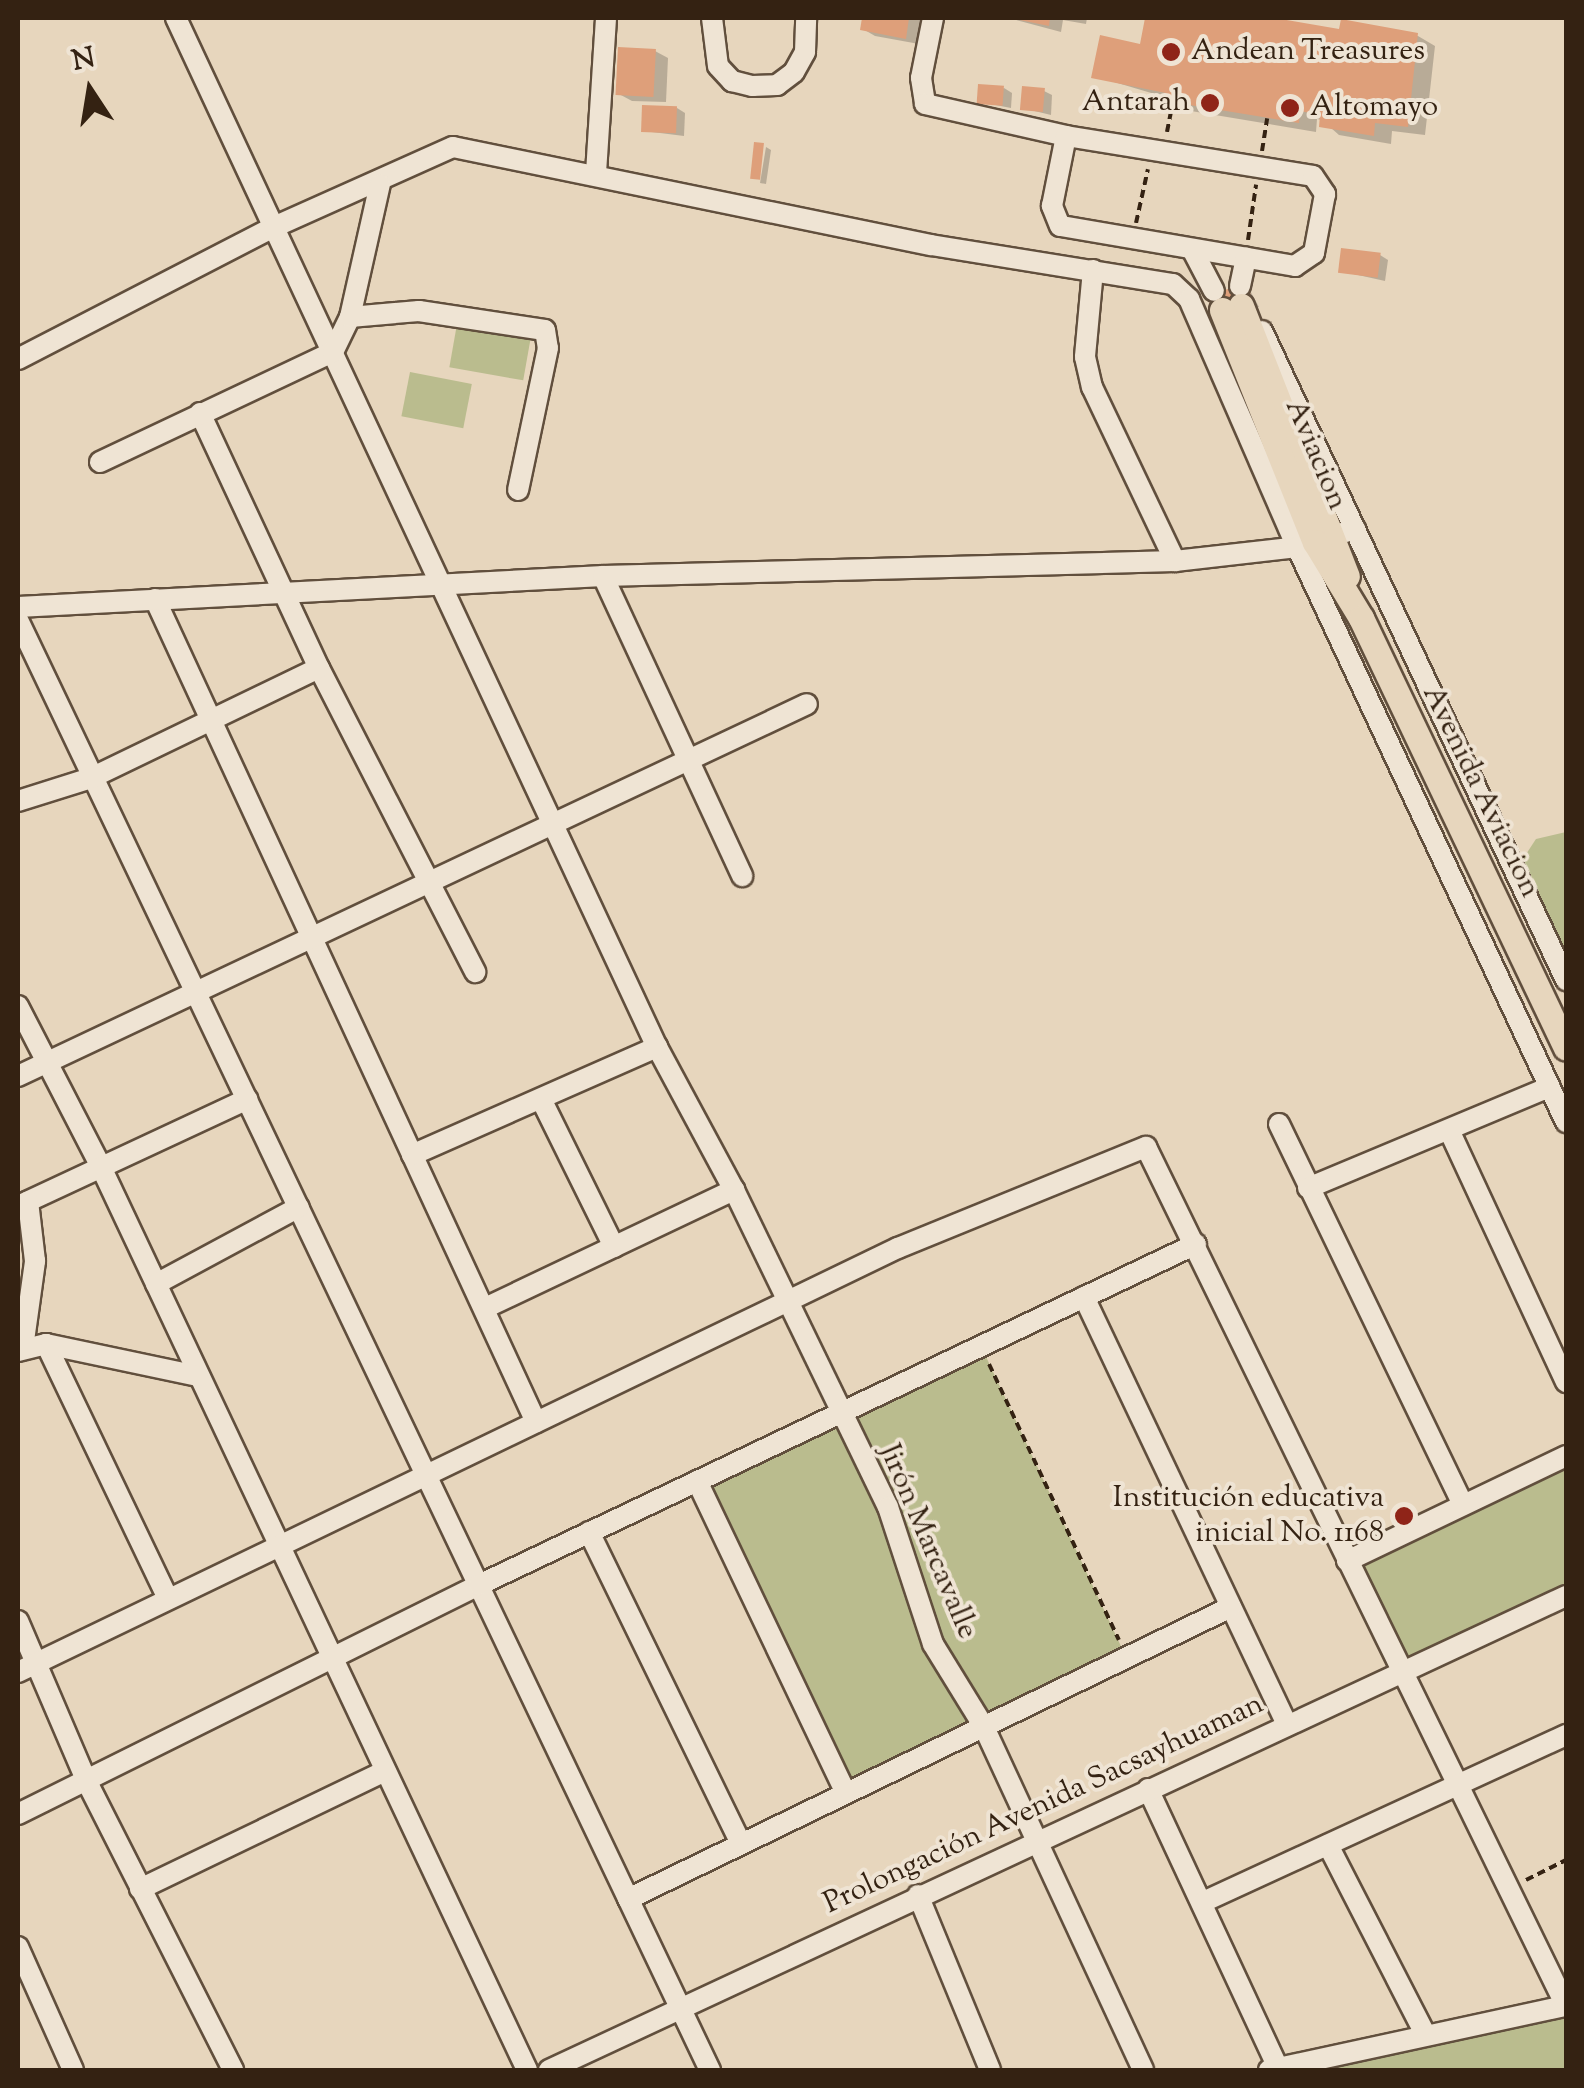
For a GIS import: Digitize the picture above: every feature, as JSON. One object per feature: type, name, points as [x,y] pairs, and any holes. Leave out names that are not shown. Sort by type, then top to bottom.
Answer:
[{"type":"main road","name":"Aviacion","points":[[1231,306],[1361,618]]},
{"type":"main road","name":"Avenida Aviacion","points":[[1361,618],[1566,1048]]},
{"type":"street","name":"Jirón Marcavalle","points":[[176,18],[446,585],[657,1047],[734,1190],[838,1414],[888,1508],[933,1644],[984,1727],[1143,2070]]},
{"type":"street","points":[[596,172],[606,18]]},
{"type":"street","points":[[712,18],[718,66],[732,81],[752,86],[777,85],[794,72],[805,52],[806,18]]},
{"type":"street","points":[[933,18],[921,78],[925,104],[1066,136],[1321,182],[1324,194],[1308,263],[1246,258],[1060,226],[1052,206],[1066,136]]},
{"type":"street","points":[[18,359],[274,227],[380,184],[438,149],[453,147],[596,172],[931,246],[1173,284],[1189,298],[1326,538],[1566,980]]},
{"type":"street","points":[[100,462],[333,352],[350,318],[380,184]]},
{"type":"street","name":"Aviacion","points":[[1192,249],[1231,306]]},
{"type":"street","points":[[1246,258],[1231,306],[1256,317],[1326,538],[1566,1122]]},
{"type":"street","points":[[1092,270],[1085,357],[1092,387],[1175,561]]},
{"type":"street","points":[[350,318],[418,311],[545,330],[548,348],[518,490]]},
{"type":"street","points":[[200,413],[319,668],[433,881],[475,972]]},
{"type":"street","points":[[18,608],[604,576],[1175,561],[1326,538]]},
{"type":"street","points":[[604,576],[742,876]]},
{"type":"street","points":[[155,598],[536,1422]]},
{"type":"street","points":[[18,620],[710,2070]]},
{"type":"street","points":[[18,801],[91,778],[319,668]]},
{"type":"street","points":[[18,1076],[807,704]]},
{"type":"street","points":[[18,1006],[156,1284],[526,2070]]},
{"type":"street","points":[[412,1156],[657,1047]]},
{"type":"street","points":[[1308,1188],[1550,1087]]},
{"type":"street","points":[[198,1376],[46,1344],[20,1349],[35,1260],[23,1204],[247,1099]]},
{"type":"street","points":[[542,1099],[614,1247]]},
{"type":"street","points":[[1280,1124],[1464,1506]]},
{"type":"street","points":[[1448,1130],[1566,1382]]},
{"type":"street","points":[[27,1667],[787,1301],[1146,1147],[1401,1676],[1566,2006],[1273,2069],[1203,1902],[1148,1789]]},
{"type":"street","points":[[485,1308],[734,1190]]},
{"type":"street","points":[[156,1284],[299,1207]]},
{"type":"street","points":[[18,1814],[479,1585],[1196,1244]]},
{"type":"street","points":[[1084,1297],[1287,1725]]},
{"type":"street","points":[[46,1344],[168,1597]]},
{"type":"street","points":[[1347,1561],[1566,1456]]},
{"type":"street","points":[[698,1481],[846,1793]]},
{"type":"street","points":[[589,1532],[741,1844]]},
{"type":"street","name":"Prolongación Avenida Sacsayhuaman","points":[[549,2070],[1035,1840],[1401,1676],[1566,1596]]},
{"type":"street","points":[[628,1899],[1231,1608]]},
{"type":"street","points":[[18,1621],[27,1667],[233,2070]]},
{"type":"street","points":[[1203,1902],[1566,1734]]},
{"type":"street","points":[[140,1889],[385,1771]]},
{"type":"street","points":[[1328,1845],[1425,2034]]},
{"type":"street","points":[[918,1896],[990,2070]]},
{"type":"street","points":[[18,1946],[73,2070]]},
{"type":"path","points":[[1136,223],[1151,154],[1164,152],[1173,102]]},
{"type":"path","points":[[1122,221],[1149,226]]},
{"type":"path","points":[[1231,241],[1265,248]]},
{"type":"path","points":[[981,1346],[1128,1658]]},
{"type":"path","points":[[1506,1890],[1566,1860]]},
{"type":"green space","points":[[457,324],[531,337],[523,380],[449,367]]},
{"type":"green space","points":[[410,372],[472,384],[463,428],[401,416]]},
{"type":"green space","points":[[1566,832],[1566,987],[1511,877],[1536,839]]},
{"type":"green space","points":[[981,1346],[1127,1659],[842,1791],[696,1479]]},
{"type":"green space","points":[[1566,1457],[1566,1596],[1401,1676],[1347,1561]]},
{"type":"green space","points":[[1566,2010],[1566,2070],[1286,2070]]},
{"type":"building","points":[[862,18],[909,18],[906,39],[860,30]]},
{"type":"building","points":[[1010,18],[1050,18],[1049,26]]},
{"type":"building","points":[[1145,18],[1275,18],[1339,29],[1341,19],[1418,33],[1408,127],[1375,123],[1374,136],[1319,127],[1320,115],[1300,111],[1299,123],[1165,101],[1166,93],[1091,78],[1100,35],[1140,44]]},
{"type":"building","points":[[618,47],[656,49],[653,97],[615,95]]},
{"type":"building","points":[[978,84],[1004,86],[1003,106],[977,104]]},
{"type":"building","points":[[1022,86],[1045,88],[1043,112],[1020,110]]},
{"type":"building","points":[[642,105],[677,106],[676,133],[641,132]]},
{"type":"building","points":[[754,142],[764,143],[760,180],[750,179]]},
{"type":"building","points":[[1341,248],[1381,253],[1378,278],[1338,273]]},
{"type":"building","points":[[1248,284],[1253,304],[1212,315],[1207,294]]},
{"type":"place","name":"Andean Treasures","points":[[1171,52]]},
{"type":"place","name":"Antarah","points":[[1210,103]]},
{"type":"place","name":"Altomayo","points":[[1290,108]]},
{"type":"place","name":"Institución educativa inicial No. 1168","points":[[1404,1516]]}]
